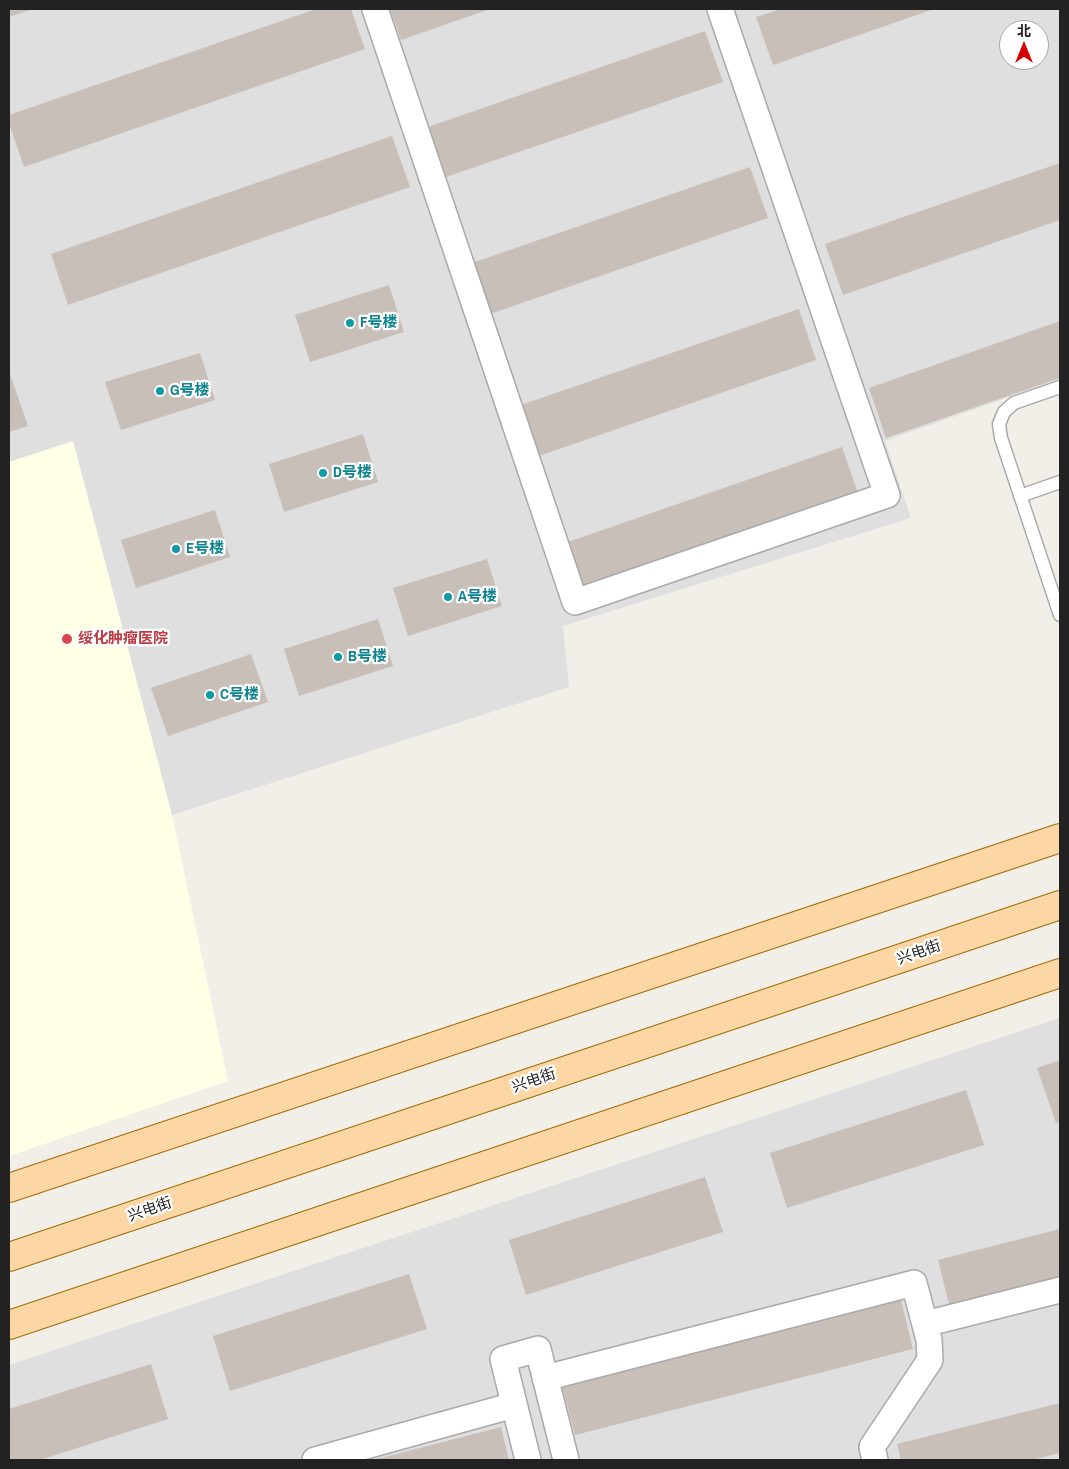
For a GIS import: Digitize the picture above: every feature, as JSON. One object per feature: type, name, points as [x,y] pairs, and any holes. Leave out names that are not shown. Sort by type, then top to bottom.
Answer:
[{"type":"main road","points":[[9,1188],[1060,838]]},
{"type":"main road","name":"兴电街","points":[[9,1257],[1060,905]]},
{"type":"main road","points":[[9,1325],[1060,973]]},
{"type":"street","points":[[375,9],[575,602],[887,495],[720,9]]},
{"type":"street","points":[[545,1378],[914,1283],[929,1340],[930,1360],[872,1447],[875,1460]]},
{"type":"street","points":[[925,1324],[1060,1290]]},
{"type":"street","points":[[528,1460],[502,1359],[538,1349],[566,1460]]},
{"type":"street","points":[[315,1460],[514,1405]]},
{"type":"lane","points":[[1060,387],[1014,403],[1004,412],[999,424],[1001,438],[1060,615]]},
{"type":"lane","points":[[1020,496],[1060,482]]},
{"type":"shaded area","points":[[9,9],[1060,9],[1060,379],[885,441],[911,518],[563,626],[569,687],[172,815],[73,442],[9,462]]},
{"type":"shaded area","name":"绥化肿瘤医院","points":[[73,441],[172,815],[228,1081],[9,1156],[9,462]]},
{"type":"shaded area","points":[[1060,1018],[1060,1460],[9,1460],[9,1365]]},
{"type":"building","points":[[9,9],[33,9],[9,17]]},
{"type":"building","points":[[316,9],[351,9],[365,49],[24,167],[9,123],[9,115]]},
{"type":"building","points":[[390,9],[490,9],[401,40]]},
{"type":"building","points":[[781,9],[934,9],[773,65],[756,17]]},
{"type":"building","points":[[705,31],[723,82],[446,177],[428,127]]},
{"type":"building","points":[[392,136],[410,187],[68,305],[51,254]]},
{"type":"building","points":[[1060,163],[1060,220],[843,295],[825,244]]},
{"type":"building","points":[[750,167],[768,218],[490,314],[472,263]]},
{"type":"building","name":"F号楼","points":[[389,285],[404,332],[310,362],[295,315]]},
{"type":"building","points":[[799,309],[816,360],[539,456],[521,405]]},
{"type":"building","points":[[1060,321],[1060,378],[886,438],[869,388]]},
{"type":"building","name":"G号楼","points":[[200,353],[215,400],[121,430],[105,382]]},
{"type":"building","points":[[9,371],[28,426],[9,432]]},
{"type":"building","name":"D号楼","points":[[363,434],[378,482],[284,512],[269,464]]},
{"type":"building","points":[[842,447],[860,499],[582,594],[565,543]]},
{"type":"building","name":"E号楼","points":[[215,510],[230,557],[136,588],[121,540]]},
{"type":"building","name":"A号楼","points":[[487,559],[502,606],[408,636],[393,588]]},
{"type":"building","name":"B号楼","points":[[378,619],[393,666],[299,696],[284,649]]},
{"type":"building","name":"C号楼","points":[[251,654],[268,702],[168,736],[151,688]]},
{"type":"building","points":[[1060,1060],[1060,1121],[1056,1123],[1037,1068]]},
{"type":"building","points":[[966,1090],[984,1145],[787,1208],[770,1153]]},
{"type":"building","points":[[705,1177],[723,1232],[526,1295],[509,1240]]},
{"type":"building","points":[[1060,1229],[1060,1280],[950,1308],[938,1260]]},
{"type":"building","points":[[409,1274],[427,1329],[230,1391],[213,1336]]},
{"type":"building","points":[[901,1300],[913,1349],[575,1435],[562,1387]]},
{"type":"building","points":[[151,1364],[168,1419],[40,1460],[9,1460],[9,1409]]},
{"type":"building","points":[[1060,1403],[1060,1453],[1032,1460],[901,1460],[897,1444]]},
{"type":"building","points":[[501,1427],[509,1460],[373,1460]]},
{"type":"place","name":"F号楼","points":[[350,323]]},
{"type":"place","name":"G号楼","points":[[160,391]]},
{"type":"place","name":"D号楼","points":[[323,473]]},
{"type":"place","name":"E号楼","points":[[176,549]]},
{"type":"place","name":"A号楼","points":[[448,597]]},
{"type":"place","name":"绥化肿瘤医院","points":[[67,639]]},
{"type":"place","name":"B号楼","points":[[338,657]]},
{"type":"place","name":"C号楼","points":[[210,695]]}]
